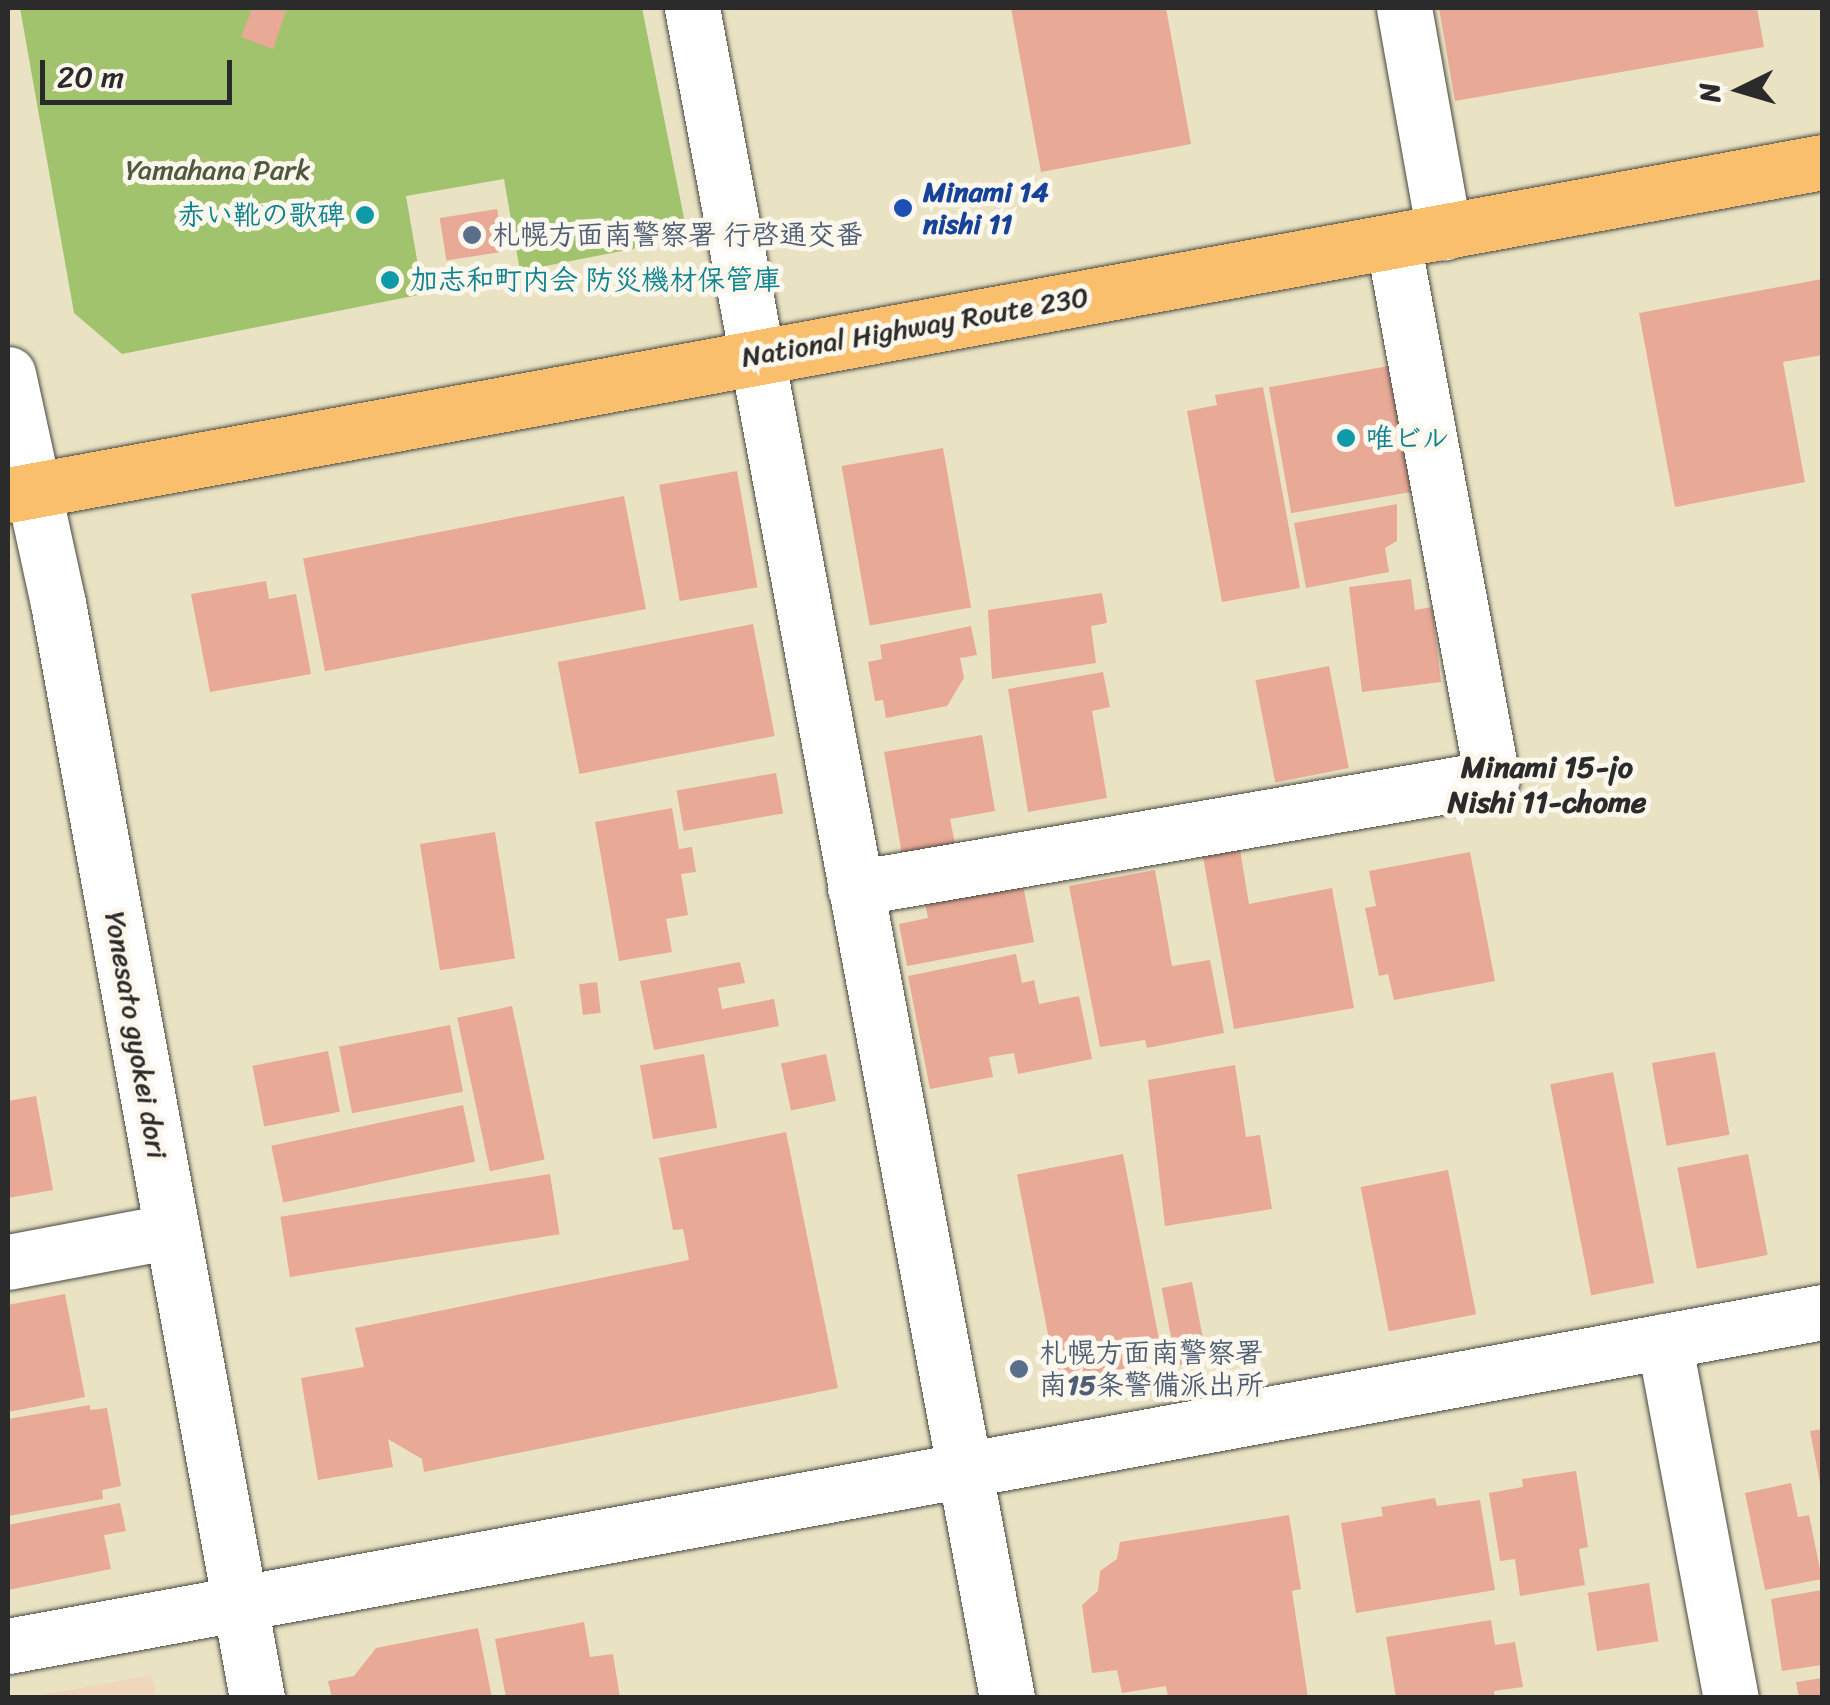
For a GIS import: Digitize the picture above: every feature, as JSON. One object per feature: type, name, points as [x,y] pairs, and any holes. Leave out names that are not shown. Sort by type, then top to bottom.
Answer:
[{"type":"highway","name":"National Highway Route 230","points":[[22,493],[754,355],[1822,162]]},
{"type":"street","points":[[692,8],[1007,1698]]},
{"type":"street","points":[[855,888],[1492,778],[1419,236],[1404,8]]},
{"type":"street","name":"Yonesato gyokei dori","points":[[8,374],[22,493],[172,1232],[257,1698]]},
{"type":"street","points":[[8,1262],[172,1232]]},
{"type":"street","points":[[8,1646],[1822,1312]]},
{"type":"street","points":[[1664,1341],[1731,1698]]},
{"type":"shaded area","points":[[152,1675],[156,1697],[31,1697]]},
{"type":"green space","name":"Yamahana Park","points":[[20,8],[642,8],[688,238],[520,271],[504,179],[406,196],[423,294],[122,354],[74,313]]},
{"type":"building","points":[[252,8],[286,11],[273,49],[241,37]]},
{"type":"building","points":[[1011,8],[1166,8],[1191,144],[1041,172]]},
{"type":"building","points":[[1439,8],[1757,8],[1764,47],[1455,101]]},
{"type":"building","name":"札幌方面南警察署 行啓通交番","points":[[497,209],[504,251],[446,261],[440,218]]},
{"type":"building","points":[[1822,279],[1822,355],[1783,362],[1805,482],[1675,507],[1639,313]]},
{"type":"building","name":"唯ビル","points":[[1400,364],[1422,490],[1291,513],[1269,387]]},
{"type":"building","points":[[1263,387],[1300,588],[1222,602],[1187,411],[1217,405],[1215,395]]},
{"type":"building","points":[[943,448],[971,608],[870,625],[842,466]]},
{"type":"building","points":[[737,471],[757,587],[680,601],[659,485]]},
{"type":"building","points":[[624,496],[646,609],[325,671],[303,558]]},
{"type":"building","points":[[1397,504],[1397,541],[1385,548],[1389,572],[1306,588],[1294,523]]},
{"type":"building","points":[[1411,579],[1415,610],[1432,607],[1441,682],[1362,692],[1349,587]]},
{"type":"building","points":[[266,581],[269,599],[296,594],[311,674],[210,692],[191,594]]},
{"type":"building","points":[[1102,593],[1107,623],[1091,626],[1096,663],[992,679],[988,610]]},
{"type":"building","points":[[753,624],[775,736],[579,774],[558,662]]},
{"type":"building","points":[[971,626],[977,655],[960,658],[964,678],[947,706],[886,718],[883,700],[875,701],[868,662],[882,659],[880,645]]},
{"type":"building","points":[[1329,666],[1349,768],[1275,782],[1255,680]]},
{"type":"building","points":[[1103,672],[1110,707],[1092,711],[1107,798],[1028,812],[1008,689]]},
{"type":"building","points":[[982,735],[995,811],[950,819],[955,844],[902,854],[884,752]]},
{"type":"building","points":[[776,773],[783,813],[684,831],[677,791]]},
{"type":"building","points":[[672,808],[679,849],[692,847],[696,872],[681,874],[688,915],[666,919],[672,952],[619,961],[595,822]]},
{"type":"building","points":[[495,832],[515,958],[440,970],[420,844]]},
{"type":"building","points":[[1240,850],[1249,904],[1332,888],[1354,1008],[1234,1029],[1203,857]]},
{"type":"building","points":[[1470,852],[1495,981],[1394,1000],[1388,974],[1379,976],[1365,908],[1376,906],[1369,871]]},
{"type":"building","points":[[1155,870],[1172,966],[1210,960],[1224,1033],[1147,1048],[1145,1040],[1100,1047],[1069,886]]},
{"type":"building","points":[[1022,880],[1034,942],[907,966],[899,924],[928,918],[924,898]]},
{"type":"building","points":[[1016,954],[1022,983],[1034,980],[1039,1004],[1079,996],[1092,1059],[1018,1074],[1014,1053],[989,1057],[993,1077],[930,1089],[908,976]]},
{"type":"building","points":[[740,962],[745,983],[718,988],[722,1009],[774,999],[779,1026],[654,1050],[640,981]]},
{"type":"building","points":[[597,982],[601,1013],[583,1015],[579,984]]},
{"type":"building","points":[[512,1006],[545,1160],[490,1171],[457,1018]]},
{"type":"building","points":[[450,1025],[463,1092],[352,1113],[339,1047]]},
{"type":"building","points":[[328,1051],[340,1112],[264,1127],[252,1066]]},
{"type":"building","points":[[1715,1052],[1730,1135],[1667,1146],[1652,1063]]},
{"type":"building","points":[[704,1054],[717,1128],[653,1139],[640,1065]]},
{"type":"building","points":[[826,1054],[836,1101],[791,1111],[781,1064]]},
{"type":"building","points":[[1235,1065],[1246,1137],[1260,1135],[1272,1209],[1165,1226],[1148,1080]]},
{"type":"building","points":[[1613,1072],[1654,1283],[1591,1295],[1550,1084]]},
{"type":"building","points":[[36,1096],[53,1190],[8,1198],[8,1101]]},
{"type":"building","points":[[463,1105],[475,1162],[283,1202],[271,1146]]},
{"type":"building","points":[[786,1132],[838,1388],[424,1472],[422,1459],[388,1439],[393,1467],[318,1480],[301,1378],[364,1367],[355,1328],[689,1260],[683,1229],[673,1230],[659,1158]]},
{"type":"building","points":[[1123,1154],[1163,1361],[1057,1382],[1017,1175]]},
{"type":"building","points":[[1748,1154],[1768,1255],[1697,1269],[1677,1168]]},
{"type":"building","points":[[1448,1170],[1476,1314],[1389,1331],[1361,1187]]},
{"type":"building","points":[[550,1174],[560,1234],[290,1277],[280,1217]]},
{"type":"building","points":[[1192,1282],[1207,1360],[1177,1365],[1162,1288]]},
{"type":"building","points":[[65,1294],[85,1397],[8,1412],[8,1305]]},
{"type":"building","points":[[90,1405],[90,1410],[107,1408],[121,1486],[102,1490],[103,1499],[8,1516],[8,1419]]},
{"type":"building","points":[[1822,1429],[1822,1488],[1821,1488],[1810,1431]]},
{"type":"building","points":[[1576,1471],[1588,1547],[1579,1549],[1585,1585],[1520,1596],[1515,1559],[1500,1561],[1489,1493],[1523,1487],[1522,1479]]},
{"type":"building","points":[[1791,1483],[1798,1517],[1809,1515],[1822,1579],[1765,1590],[1745,1493]]},
{"type":"building","points":[[1435,1498],[1437,1506],[1480,1500],[1495,1590],[1356,1613],[1341,1523],[1383,1516],[1381,1507]]},
{"type":"building","points":[[120,1503],[126,1531],[104,1535],[111,1569],[8,1590],[8,1525]]},
{"type":"building","points":[[1289,1515],[1301,1589],[1292,1591],[1308,1698],[1168,1698],[1166,1686],[1122,1693],[1117,1670],[1092,1673],[1082,1605],[1098,1591],[1100,1571],[1117,1559],[1120,1542]]},
{"type":"building","points":[[1649,1583],[1658,1641],[1597,1651],[1588,1593]]},
{"type":"building","points":[[1822,1590],[1822,1665],[1782,1671],[1771,1599]]},
{"type":"building","points":[[1491,1620],[1495,1645],[1515,1642],[1523,1687],[1494,1691],[1495,1698],[1396,1698],[1386,1637]]},
{"type":"building","points":[[584,1622],[590,1657],[613,1654],[620,1698],[506,1698],[495,1639]]},
{"type":"building","points":[[478,1628],[492,1698],[332,1698],[328,1681],[354,1676],[376,1648]]},
{"type":"building","points":[[1822,1678],[1822,1698],[1799,1698],[1796,1682]]},
{"type":"place","name":"Minami 14 nishi 11","points":[[903,208]]},
{"type":"place","name":"赤い靴の歌碑","points":[[365,215]]},
{"type":"place","name":"札幌方面南警察署 行啓通交番","points":[[472,235]]},
{"type":"place","name":"加志和町内会 防災機材保管庫","points":[[390,280]]},
{"type":"place","name":"唯ビル","points":[[1346,438]]},
{"type":"place","name":"札幌方面南警察署 南15条警備派出所","points":[[1019,1369]]},
{"type":"district","name":"Minami 15-jo Nishi 11-chome","points":[[1547,784]]}]
